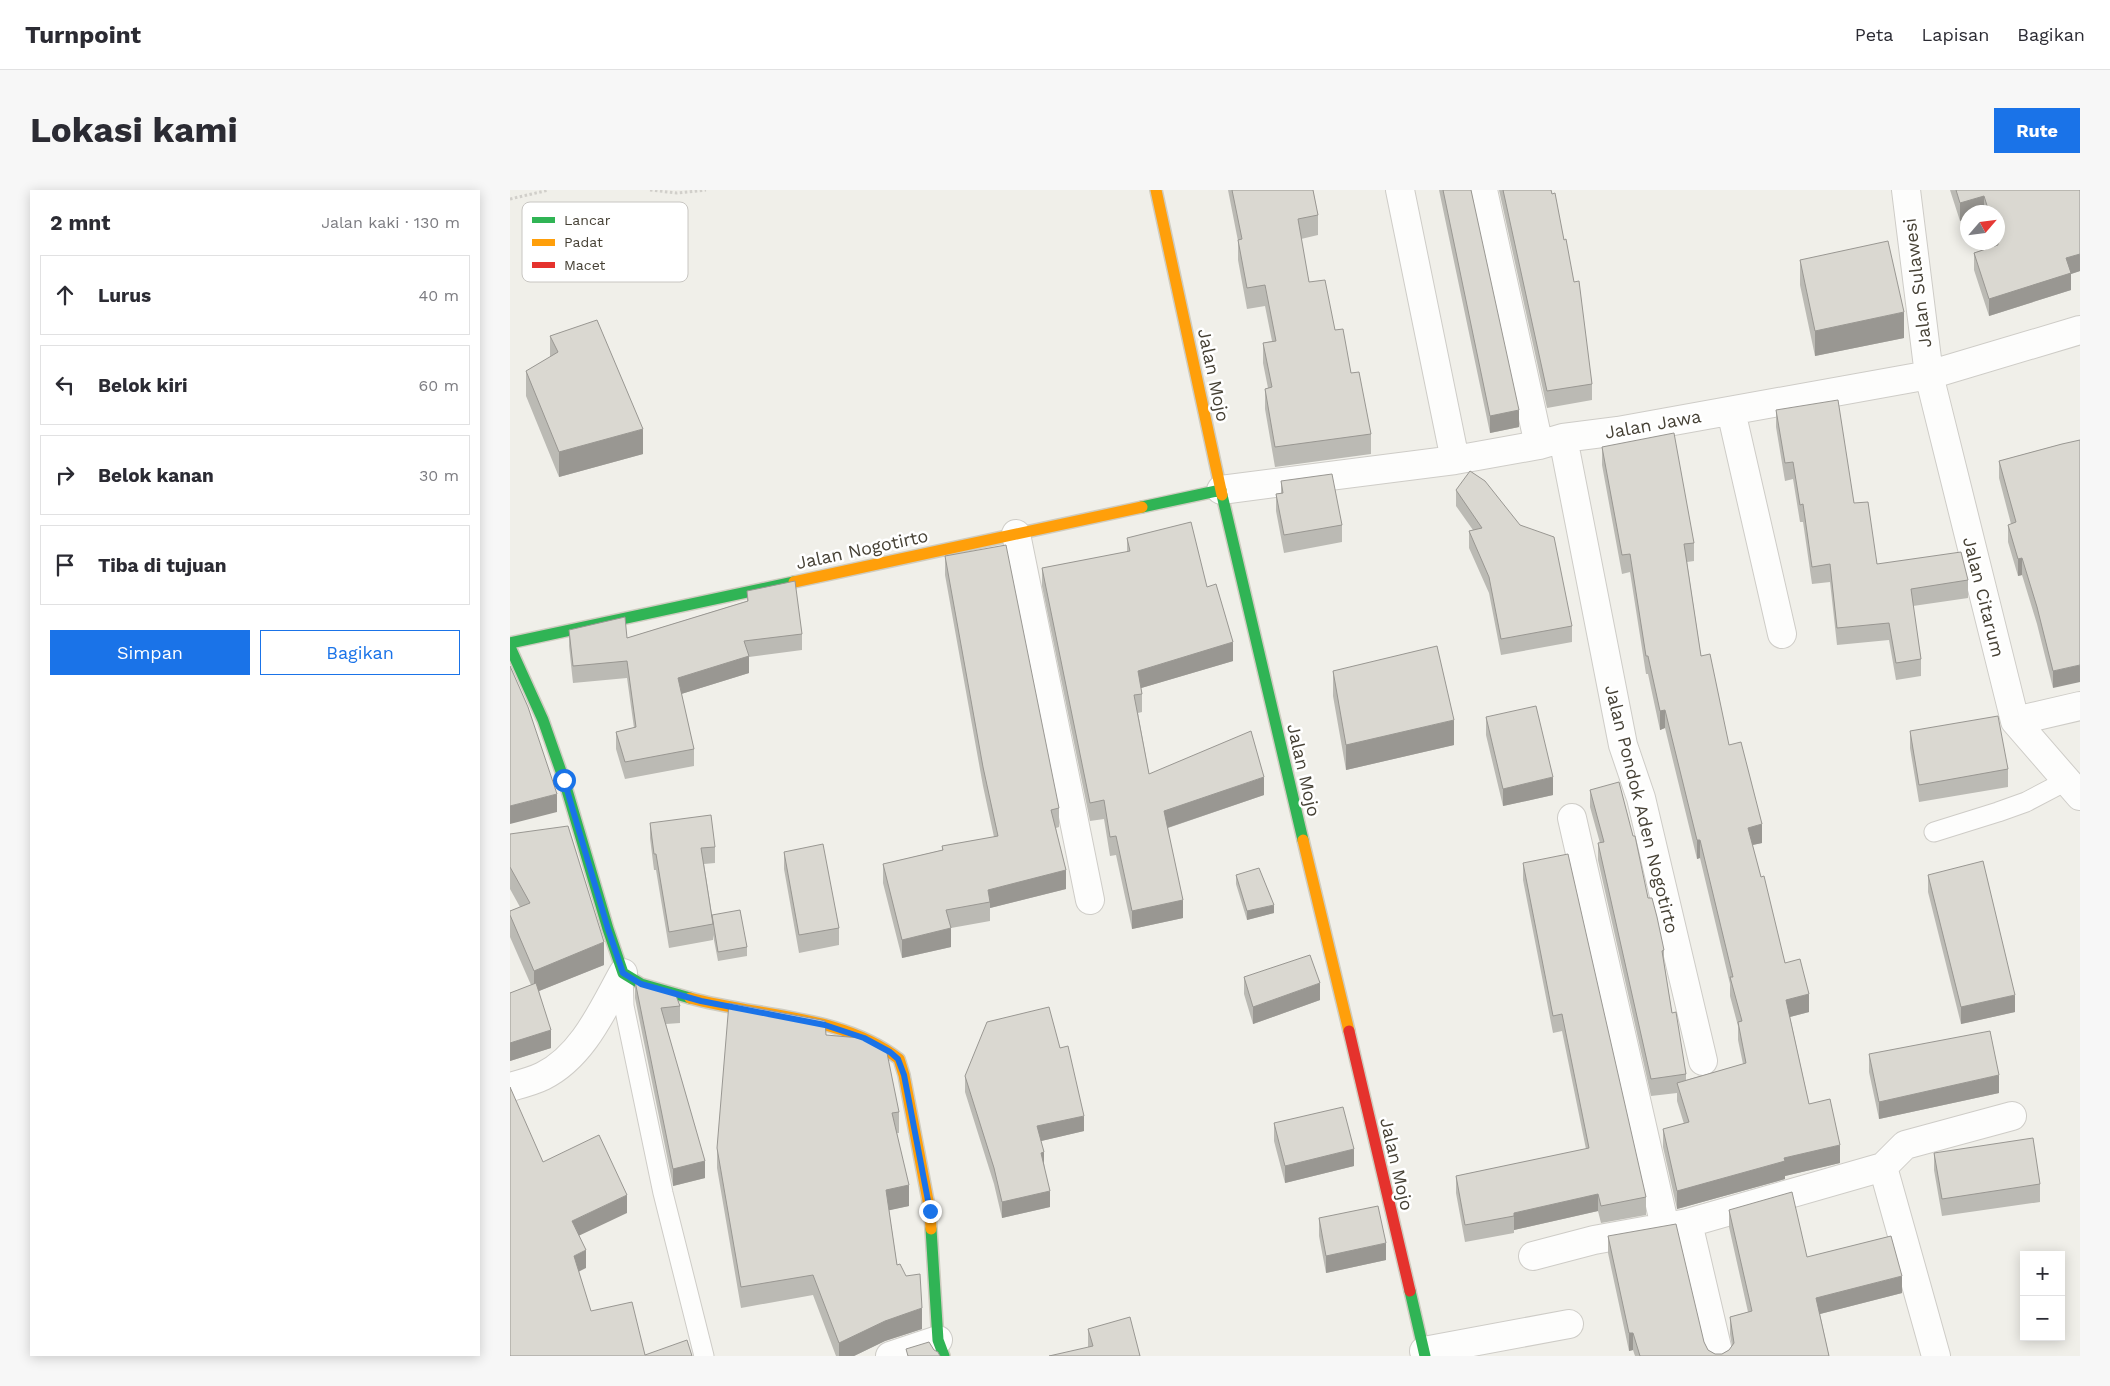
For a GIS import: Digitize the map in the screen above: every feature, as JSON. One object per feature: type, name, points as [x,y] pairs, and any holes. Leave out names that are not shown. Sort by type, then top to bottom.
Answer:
[{"type":"street","name":"Jalan Mojo","points":[[1156,190],[1221,490],[1424,1354]]},
{"type":"street","points":[[1400,190],[1455,460]]},
{"type":"street","name":"Jalan Pondok Aden Nogotirto","points":[[1483,190],[1551,441],[1623,745],[1641,798],[1703,1061]]},
{"type":"street","name":"Jalan Sulawesi","points":[[1906,190],[1929,375]]},
{"type":"street","name":"Jalan Jawa","points":[[1221,490],[1455,460],[1551,441],[1618,431],[1929,375],[2080,330]]},
{"type":"street","name":"Jalan Citarum","points":[[1929,375],[2014,721],[2073,788]]},
{"type":"street","points":[[1731,411],[1782,634]]},
{"type":"street","name":"Jalan Nogotirto","points":[[510,643],[1221,490]]},
{"type":"street","points":[[1016,534],[1090,900]]},
{"type":"street","points":[[510,647],[546,728],[564,780],[623,973],[641,984],[701,1001],[825,1025],[864,1038],[890,1052],[898,1059],[904,1075],[930,1211],[941,1348],[890,1356]]},
{"type":"street","points":[[2014,721],[2080,706]]},
{"type":"street","points":[[1572,818],[1676,1225],[1719,1356]]},
{"type":"street","points":[[510,1087],[543,1076],[566,1060],[582,1042],[623,973]]},
{"type":"street","points":[[1533,1256],[1594,1240],[1676,1225],[1883,1167],[1905,1145],[2012,1116]]},
{"type":"street","points":[[1883,1167],[1936,1356]]},
{"type":"street","points":[[1424,1354],[1569,1324]]},
{"type":"lane","points":[[1934,832],[2073,788]]},
{"type":"lane","points":[[623,973],[624,1006],[663,1193],[704,1356]]},
{"type":"path","points":[[510,199],[550,190]]},
{"type":"path","points":[[650,190],[676,193],[706,190]]},
{"type":"building","points":[[1232,190],[1313,190],[1318,215],[1298,219],[1309,282],[1325,280],[1335,330],[1343,329],[1351,373],[1359,372],[1371,434],[1275,447],[1265,389],[1272,387],[1263,343],[1276,341],[1265,285],[1247,288],[1238,240],[1242,239]]},
{"type":"building","points":[[1443,190],[1471,190],[1519,410],[1490,416]]},
{"type":"building","points":[[1503,190],[1551,190],[1552,194],[1555,193],[1574,282],[1579,281],[1592,384],[1547,391]]},
{"type":"building","points":[[1956,190],[2080,190],[2080,254],[2066,258],[2071,273],[1989,299],[1974,253],[1983,250],[2005,250],[2005,205],[1987,205],[1984,196],[1960,203]]},
{"type":"building","points":[[1888,241],[1904,312],[1815,331],[1800,260]]},
{"type":"building","points":[[597,320],[643,429],[559,452],[526,371],[558,352],[550,336]]},
{"type":"building","points":[[1838,400],[1854,503],[1868,502],[1877,564],[1961,552],[1968,580],[1911,589],[1921,659],[1896,663],[1889,623],[1837,628],[1830,564],[1812,567],[1803,504],[1800,505],[1793,462],[1785,463],[1776,410]]},
{"type":"building","points":[[1674,433],[1694,543],[1684,544],[1701,656],[1710,654],[1729,745],[1741,742],[1762,824],[1748,828],[1761,877],[1764,876],[1785,963],[1800,959],[1809,994],[1786,1000],[1809,1104],[1830,1099],[1840,1145],[1784,1158],[1785,1161],[1677,1191],[1663,1129],[1689,1122],[1677,1083],[1746,1063],[1738,1022],[1742,1021],[1730,977],[1733,977],[1700,840],[1697,840],[1665,710],[1660,711],[1648,656],[1646,656],[1630,554],[1622,555],[1602,447]]},
{"type":"building","points":[[2080,440],[2080,665],[2053,671],[2037,607],[2022,558],[2018,559],[2008,525],[2016,522],[1999,461]]},
{"type":"building","points":[[1470,471],[1485,481],[1520,525],[1554,537],[1572,626],[1501,639],[1489,577],[1469,531],[1482,528],[1456,490]]},
{"type":"building","points":[[1332,474],[1342,525],[1284,535],[1276,494],[1283,493],[1281,481]]},
{"type":"building","points":[[1191,522],[1207,587],[1216,584],[1233,642],[1138,671],[1142,694],[1134,695],[1149,774],[1251,731],[1264,777],[1164,811],[1183,900],[1132,911],[1116,836],[1110,837],[1104,800],[1090,803],[1042,568],[1130,551],[1127,538]]},
{"type":"building","points":[[1006,545],[1059,808],[1051,810],[1066,870],[988,890],[990,902],[946,910],[951,928],[902,940],[883,864],[943,850],[942,846],[998,836],[983,767],[945,556]]},
{"type":"building","points":[[795,581],[802,634],[744,641],[749,656],[678,678],[694,749],[625,762],[616,732],[636,727],[627,661],[573,666],[569,630],[625,617],[627,638],[748,601],[747,591]]},
{"type":"building","points":[[1437,646],[1454,720],[1346,745],[1333,671]]},
{"type":"building","points":[[510,666],[528,707],[557,794],[510,806]]},
{"type":"building","points":[[1536,706],[1553,777],[1503,789],[1486,717]]},
{"type":"building","points":[[1998,716],[2008,769],[1919,785],[1910,731]]},
{"type":"building","points":[[1619,782],[1633,836],[1635,836],[1648,898],[1652,898],[1657,917],[1664,950],[1662,951],[1672,1013],[1676,1012],[1686,1074],[1651,1079],[1598,843],[1604,842],[1590,790]]},
{"type":"building","points":[[711,815],[715,847],[701,848],[713,924],[669,932],[650,823]]},
{"type":"building","points":[[568,826],[604,942],[534,971],[510,915],[510,911],[530,903],[510,867],[510,834]]},
{"type":"building","points":[[823,844],[839,928],[799,935],[784,852]]},
{"type":"building","points":[[1568,854],[1646,1197],[1601,1206],[1598,1194],[1514,1213],[1514,1216],[1465,1225],[1456,1176],[1589,1148],[1562,1014],[1553,1016],[1523,863]]},
{"type":"building","points":[[1983,861],[2015,995],[1961,1007],[1928,875]]},
{"type":"building","points":[[1259,868],[1274,905],[1247,911],[1236,875]]},
{"type":"building","points":[[740,910],[747,947],[718,952],[712,915]]},
{"type":"building","points":[[1310,955],[1320,983],[1253,1007],[1244,977]]},
{"type":"building","points":[[635,981],[675,993],[680,1006],[661,1008],[705,1161],[673,1169]]},
{"type":"building","points":[[536,983],[551,1030],[510,1043],[510,993]]},
{"type":"building","points":[[729,1003],[825,1021],[826,1035],[871,1039],[886,1048],[899,1112],[892,1113],[909,1185],[886,1190],[897,1265],[900,1264],[906,1276],[920,1274],[922,1308],[885,1321],[839,1343],[813,1275],[741,1287],[717,1148]]},
{"type":"building","points":[[1049,1007],[1060,1048],[1068,1046],[1084,1116],[1037,1126],[1044,1152],[1041,1153],[1050,1191],[1002,1202],[994,1168],[965,1076],[987,1022]]},
{"type":"building","points":[[1990,1031],[1999,1075],[1879,1102],[1869,1054]]},
{"type":"building","points":[[510,1087],[543,1162],[599,1135],[627,1195],[572,1221],[586,1250],[574,1256],[591,1311],[632,1302],[645,1355],[687,1340],[692,1356],[510,1356]]},
{"type":"building","points":[[1343,1107],[1354,1149],[1285,1166],[1274,1123]]},
{"type":"building","points":[[2033,1138],[2040,1184],[1942,1199],[1934,1153]]},
{"type":"building","points":[[1792,1192],[1807,1257],[1891,1236],[1902,1276],[1816,1298],[1829,1356],[1640,1356],[1633,1333],[1629,1333],[1608,1236],[1676,1224],[1704,1342],[1708,1350],[1715,1354],[1722,1354],[1729,1350],[1734,1343],[1730,1317],[1752,1311],[1729,1210]]},
{"type":"building","points":[[1378,1206],[1386,1243],[1326,1256],[1319,1218]]},
{"type":"building","points":[[1130,1317],[1140,1356],[1049,1356],[1093,1346],[1088,1329]]},
{"type":"building","points":[[929,1342],[940,1356],[908,1356],[906,1349]]},
{"type":"traffic: fast","points":[[1142,507],[1221,490]]},
{"type":"traffic: fast","points":[[1222,495],[1303,840]]},
{"type":"traffic: fast","points":[[510,643],[794,582]]},
{"type":"traffic: fast","points":[[510,647],[543,720],[564,780],[623,973],[641,984],[690,998]]},
{"type":"traffic: fast","points":[[931,1229],[938,1340],[944,1356]]},
{"type":"traffic: fast","points":[[1410,1291],[1425,1356]]},
{"type":"traffic: slow","points":[[1156,190],[1222,495]]},
{"type":"traffic: slow","points":[[794,582],[1142,507]]},
{"type":"traffic: slow","points":[[1303,840],[1349,1031]]},
{"type":"traffic: slow","points":[[690,998],[826,1025],[852,1033],[876,1044],[899,1059],[904,1075],[930,1211],[931,1229]]},
{"type":"traffic: jam","points":[[1349,1031],[1410,1291]]},
{"type":"route","points":[[564,780],[616,956],[623,973],[641,984],[701,1001],[825,1025],[864,1038],[890,1052],[898,1059],[904,1075],[930,1211]]}]
